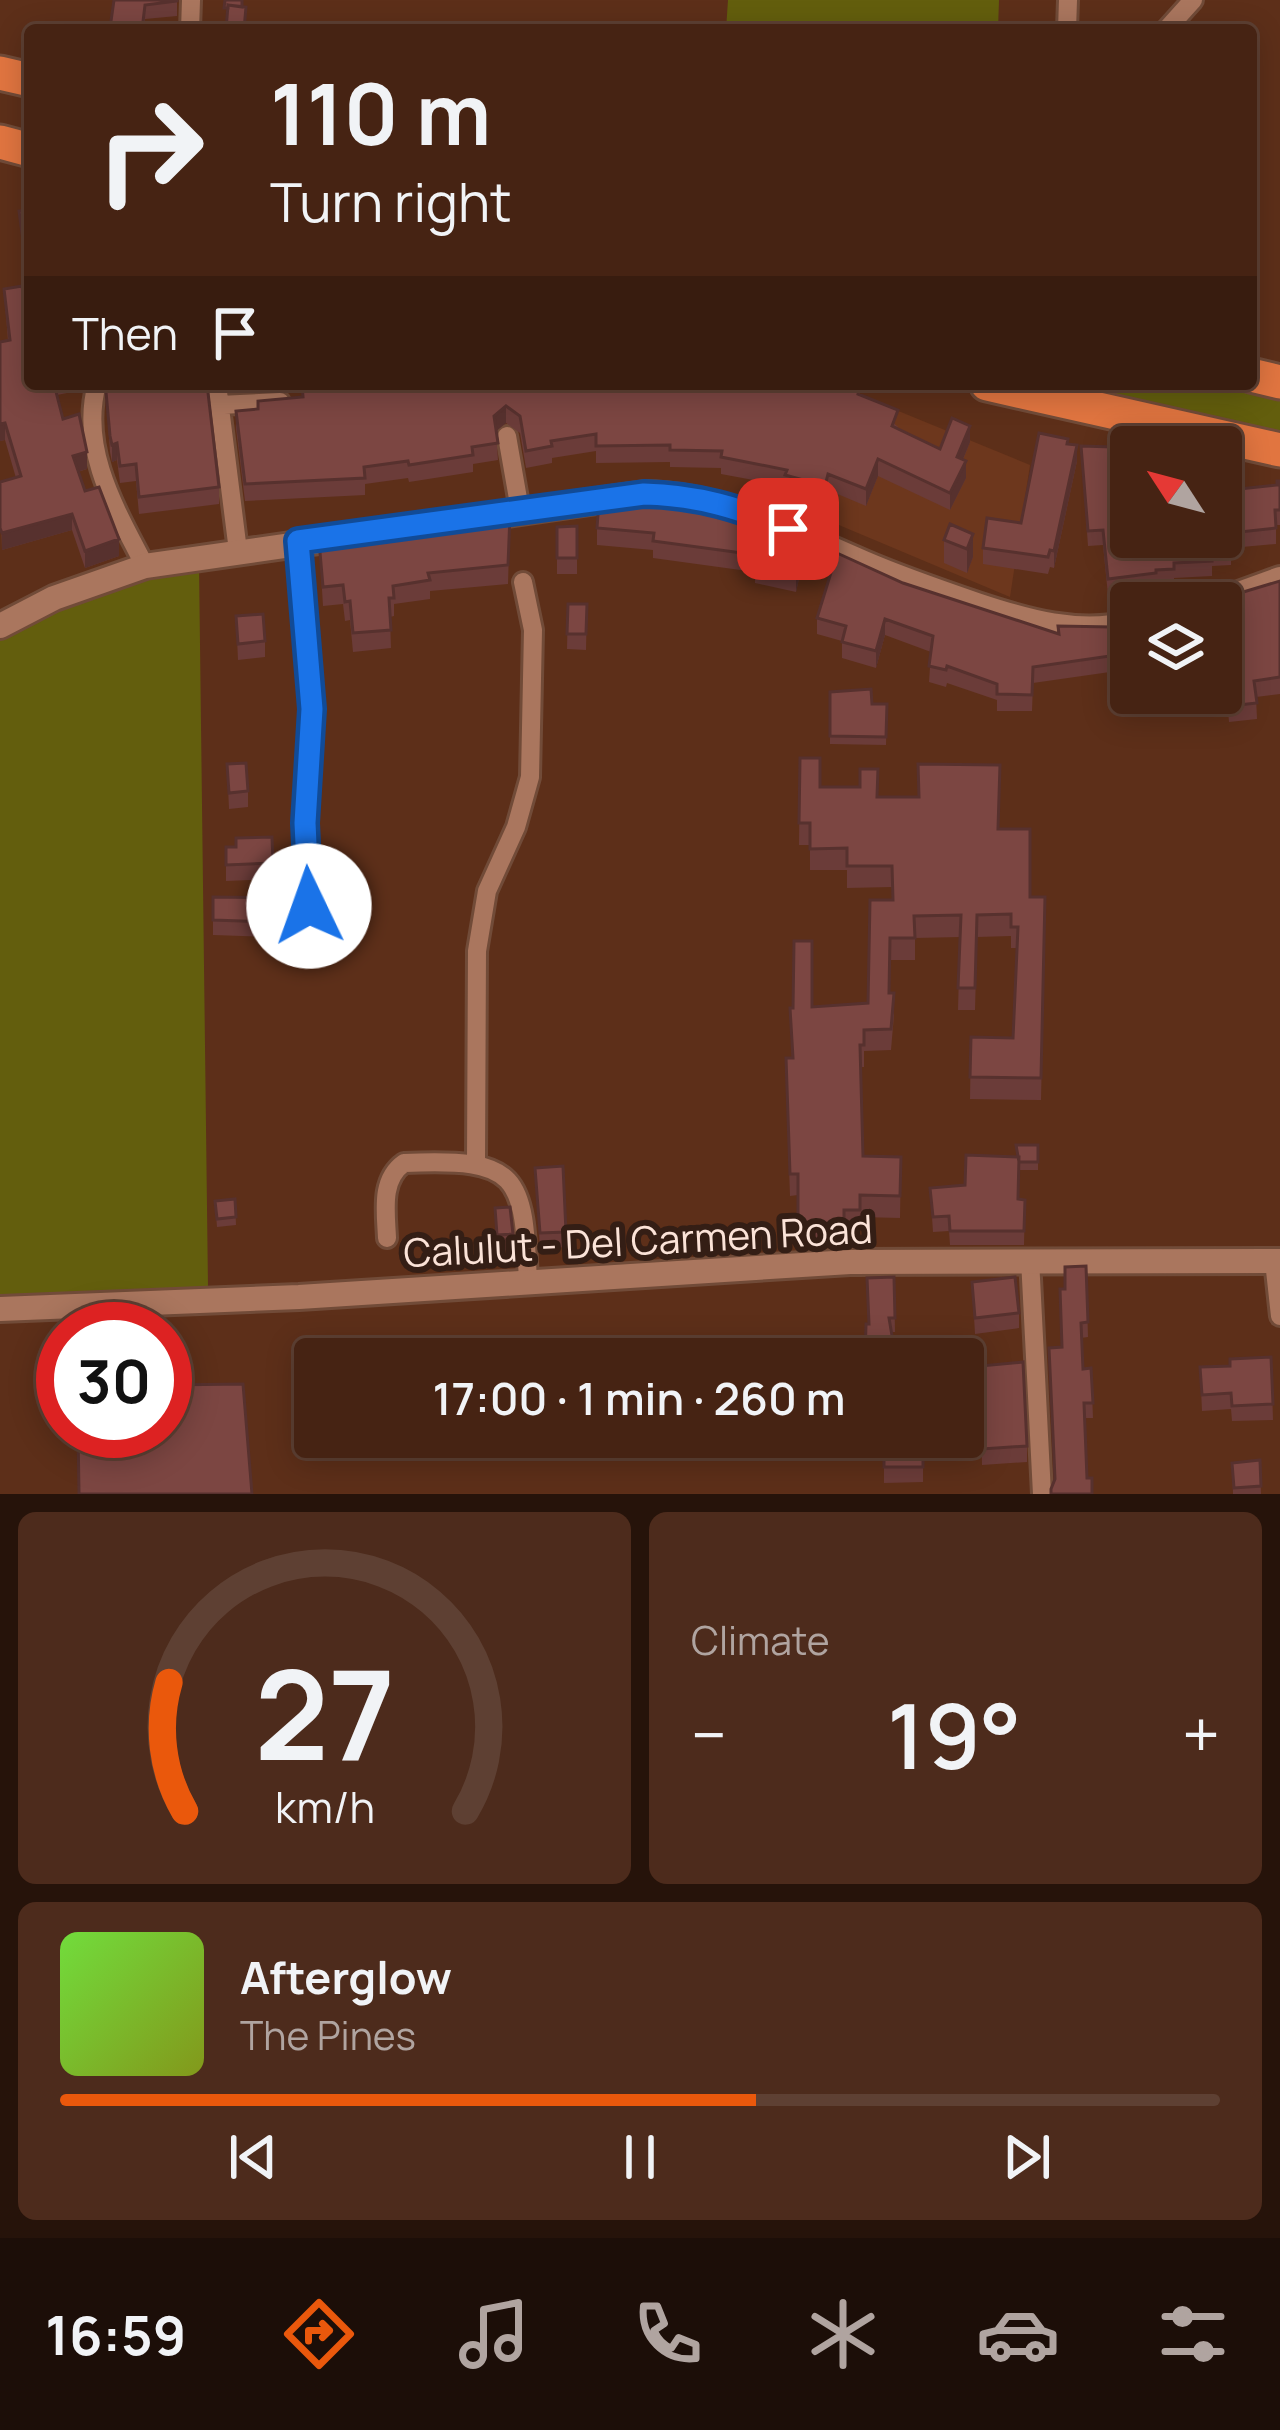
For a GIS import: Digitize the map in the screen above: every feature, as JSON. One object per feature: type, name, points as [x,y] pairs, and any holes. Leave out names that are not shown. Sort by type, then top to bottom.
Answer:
[{"type":"highway","points":[[1014,390],[1280,450]]},
{"type":"main road","points":[[0,626],[54,598],[145,566],[604,498],[680,495],[749,512],[866,564],[1027,622],[1079,629],[1110,626]]},
{"type":"main road","points":[[1242,593],[1280,579]]},
{"type":"main road","name":"Calulut - Del Carmen Road","points":[[0,1309],[528,1285],[850,1262],[1277,1261]]},
{"type":"street","points":[[1171,24],[1192,0]]},
{"type":"street","points":[[96,390],[91,418],[99,464],[145,566]]},
{"type":"street","points":[[238,550],[218,394],[286,402]]},
{"type":"street","points":[[507,436],[520,510]]},
{"type":"street","points":[[298,541],[312,709],[305,823],[309,906]]},
{"type":"street","points":[[476,1162],[476,951],[487,891],[516,827],[530,777],[533,629],[524,582]]},
{"type":"street","points":[[387,1238],[386,1196],[396,1169],[404,1163],[476,1162],[500,1172],[523,1204],[528,1285]]},
{"type":"street","points":[[1030,1258],[1042,1494]]},
{"type":"street","points":[[1277,1261],[1280,1316]]},
{"type":"shaded area","points":[[728,0],[999,0],[998,24],[726,24]]},
{"type":"shaded area","points":[[1053,390],[1246,390],[1280,398],[1280,441],[1242,432],[1242,426],[1213,426]]},
{"type":"shaded area","points":[[874,401],[1030,465],[1010,597],[827,520]]},
{"type":"shaded area","points":[[199,563],[208,1287],[0,1298],[0,638],[56,606],[121,579]]},
{"type":"building","points":[[114,0],[177,0],[145,5],[143,24],[111,24]]},
{"type":"building","points":[[225,0],[242,0],[242,7],[224,8]]},
{"type":"building","points":[[228,5],[246,7],[245,24],[226,24]]},
{"type":"building","points":[[19,211],[24,211],[24,248]]},
{"type":"building","points":[[22,286],[24,390],[56,390],[63,419],[79,414],[87,452],[73,456],[85,491],[99,487],[119,539],[85,551],[72,514],[2,533],[0,482],[21,476],[5,423],[0,424],[0,342],[10,340],[4,289]]},
{"type":"building","points":[[208,390],[219,487],[139,497],[136,464],[120,466],[117,443],[112,445],[106,392]]},
{"type":"building","points":[[302,390],[859,390],[858,394],[898,410],[892,426],[940,449],[952,418],[970,426],[957,457],[966,461],[950,493],[878,459],[866,489],[828,474],[825,486],[785,475],[787,470],[721,457],[722,451],[670,450],[670,445],[596,446],[596,434],[551,441],[552,446],[526,451],[520,416],[506,406],[494,416],[498,443],[472,447],[473,455],[364,467],[365,478],[245,484],[236,411],[258,409],[258,401],[303,397]]},
{"type":"building","points":[[1039,433],[1077,445],[1054,551],[1048,557],[983,548],[987,518],[1021,523]]},
{"type":"building","points":[[1081,446],[1110,447],[1110,558],[1212,561],[1174,563],[1174,569],[1108,579],[1103,530],[1088,531]]},
{"type":"building","points":[[1280,481],[1276,528],[1242,532],[1242,489]]},
{"type":"building","points":[[658,494],[700,500],[752,516],[804,540],[796,575],[755,565],[757,555],[653,541],[654,533],[597,528],[599,500],[642,504],[658,502]]},
{"type":"building","points":[[510,515],[508,565],[428,573],[430,580],[393,586],[391,630],[353,633],[343,585],[323,587],[319,541]]},
{"type":"building","points":[[950,524],[973,534],[967,549],[944,540]]},
{"type":"building","points":[[577,526],[577,558],[557,558],[557,527]]},
{"type":"building","points":[[837,553],[903,583],[1059,634],[1058,626],[1110,627],[1110,656],[1033,667],[1032,695],[997,694],[997,684],[947,666],[946,670],[929,666],[933,636],[885,619],[876,651],[842,642],[846,626],[817,618]]},
{"type":"building","points":[[1280,581],[1280,677],[1254,681],[1257,703],[1242,705],[1242,592]]},
{"type":"building","points":[[568,604],[587,604],[586,634],[567,634]]},
{"type":"building","points":[[263,614],[265,641],[238,644],[236,616]]},
{"type":"building","points":[[871,689],[872,704],[887,704],[886,737],[830,736],[830,692]]},
{"type":"building","points":[[800,758],[820,758],[820,787],[860,787],[860,769],[878,769],[877,797],[919,797],[918,764],[1000,765],[998,829],[1030,829],[1030,897],[1045,897],[1041,1078],[970,1077],[971,1037],[1013,1038],[1018,927],[1011,927],[1011,914],[977,915],[975,988],[958,988],[961,915],[914,916],[915,938],[890,938],[891,1029],[864,1030],[864,1045],[860,1045],[863,1156],[901,1157],[900,1196],[860,1195],[860,1210],[844,1210],[844,1224],[798,1227],[798,1174],[790,1174],[786,1058],[793,1058],[794,941],[812,941],[812,1007],[868,1003],[870,900],[893,900],[892,866],[847,866],[847,848],[810,849],[810,823],[799,823]]},
{"type":"building","points":[[246,763],[248,791],[229,793],[227,764]]},
{"type":"building","points":[[272,837],[273,863],[226,865],[226,847],[236,847],[236,838]]},
{"type":"building","points":[[213,897],[297,898],[308,905],[335,898],[335,924],[213,920]]},
{"type":"building","points":[[1016,1145],[1038,1145],[1038,1162],[1019,1162]]},
{"type":"building","points":[[966,1155],[1019,1157],[1018,1199],[1025,1200],[1024,1231],[950,1231],[949,1216],[933,1217],[930,1188],[965,1185]]},
{"type":"building","points":[[563,1166],[566,1232],[540,1233],[535,1168]]},
{"type":"building","points":[[235,1199],[236,1217],[217,1219],[215,1201]]},
{"type":"building","points":[[510,1207],[513,1234],[497,1235],[495,1208]]},
{"type":"building","points":[[1086,1266],[1088,1322],[1081,1323],[1083,1369],[1091,1368],[1093,1403],[1084,1403],[1092,1494],[1051,1494],[1055,1479],[1049,1348],[1062,1347],[1060,1289],[1065,1289],[1065,1267]]},
{"type":"building","points":[[894,1277],[895,1318],[889,1318],[892,1338],[866,1338],[867,1278]]},
{"type":"building","points":[[1015,1277],[1019,1313],[975,1318],[972,1282]]},
{"type":"building","points":[[1271,1357],[1273,1404],[1232,1406],[1231,1393],[1202,1395],[1200,1367],[1230,1366],[1230,1359]]},
{"type":"building","points":[[1023,1362],[1027,1446],[984,1449],[984,1366]]},
{"type":"building","points":[[243,1384],[252,1494],[79,1494],[78,1458],[192,1458],[192,1385]]},
{"type":"building","points":[[884,1458],[923,1458],[923,1467],[884,1467]]},
{"type":"building","points":[[1260,1460],[1261,1486],[1234,1488],[1232,1463]]},
{"type":"route","points":[[309,906],[305,823],[312,709],[298,541],[644,494],[680,495],[724,505],[788,529]]}]
